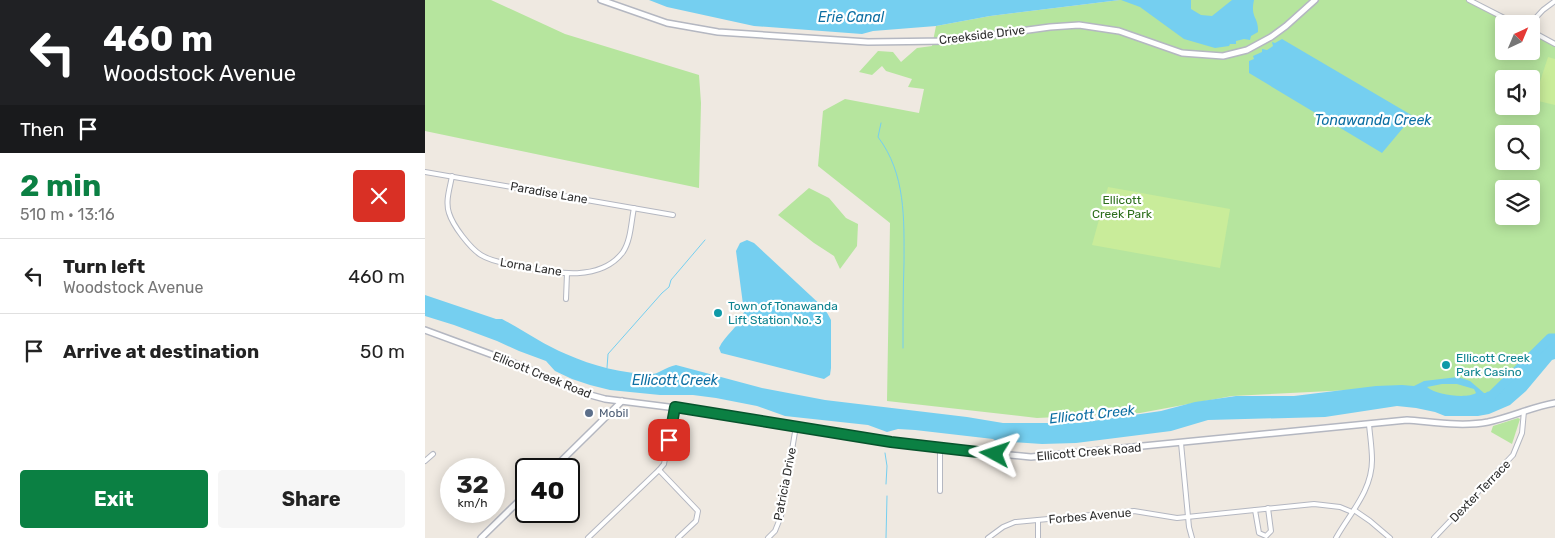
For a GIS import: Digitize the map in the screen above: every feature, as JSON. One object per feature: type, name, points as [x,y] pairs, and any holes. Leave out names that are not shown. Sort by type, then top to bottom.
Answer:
[{"type":"street","name":"Creekside Drive","points":[[601,0],[667,22],[706,31],[868,42],[947,41],[1079,24],[1119,31],[1182,53],[1223,56],[1247,50],[1271,37],[1315,0]]},
{"type":"street","points":[[1469,0],[1498,15]]},
{"type":"street","points":[[1539,15],[1555,1]]},
{"type":"street","points":[[1540,36],[1555,44]]},
{"type":"street","name":"Paradise Lane","points":[[425,172],[673,215]]},
{"type":"street","name":"Lorna Lane","points":[[452,176],[447,200],[449,215],[475,251],[494,261],[555,273],[577,273],[597,269],[618,257],[628,241],[634,208]]},
{"type":"street","points":[[566,299],[567,273]]},
{"type":"street","name":"Ellicott Creek Road","points":[[425,330],[509,361],[583,393],[622,401],[675,407],[872,440],[1031,457],[1407,420],[1463,424],[1486,422],[1555,403]]},
{"type":"street","points":[[564,458],[622,401]]},
{"type":"street","points":[[588,538],[659,470],[666,458],[675,407]]},
{"type":"street","name":"Dexter Terrace","points":[[1434,538],[1513,455],[1523,433],[1524,411]]},
{"type":"street","points":[[1336,538],[1362,497],[1371,470],[1369,424]]},
{"type":"street","name":"Patricia Drive","points":[[768,538],[773,533],[781,516],[796,426]]},
{"type":"street","points":[[1181,443],[1188,517],[1192,538]]},
{"type":"street","points":[[940,448],[940,491]]},
{"type":"street","points":[[425,462],[433,454]]},
{"type":"street","points":[[659,470],[698,511],[696,521],[681,537]]},
{"type":"street","name":"Forbes Avenue","points":[[988,538],[997,530],[1009,524],[1038,520],[1134,511],[1148,512],[1167,517],[1188,517],[1323,504],[1353,511],[1370,521],[1390,538]]},
{"type":"street","points":[[481,538],[515,505]]},
{"type":"street","points":[[1255,510],[1259,533],[1266,536],[1271,531],[1268,508]]},
{"type":"street","points":[[1038,520],[1038,538]]},
{"type":"street","points":[[773,533],[778,538]]},
{"type":"green space","points":[[425,0],[491,0],[565,34],[699,75],[701,103],[699,188],[425,131]]},
{"type":"green space","name":"Ellicott Creek Park","points":[[1120,0],[1469,0],[1498,15],[1495,15],[1495,60],[1540,60],[1540,36],[1555,44],[1555,338],[1550,338],[1491,396],[1427,396],[1371,389],[1232,396],[1140,413],[1037,418],[887,401],[890,223],[818,166],[823,111],[845,99],[919,113],[924,89],[908,87],[912,79],[886,71],[882,66],[872,75],[859,72],[878,51],[893,52],[901,62],[917,48],[932,46],[936,26],[990,16]]},
{"type":"green space","points":[[1548,57],[1555,59],[1555,105],[1540,101],[1540,82]]},
{"type":"green space","points":[[1108,187],[1230,209],[1220,268],[1092,245]]},
{"type":"green space","points":[[809,188],[829,198],[846,218],[858,224],[857,246],[840,269],[834,256],[778,215]]},
{"type":"green space","points":[[1520,419],[1512,444],[1491,432],[1493,426]]},
{"type":"water","name":"Erie Canal","points":[[649,0],[1120,0],[990,16],[936,26],[873,31],[862,34],[754,26],[667,7]]},
{"type":"water","points":[[1121,0],[1191,0],[1191,9],[1201,15],[1212,16],[1232,0],[1254,0],[1253,10],[1258,32],[1251,36],[1250,40],[1244,39],[1236,41],[1236,44],[1215,48],[1184,39],[1140,7]]},
{"type":"water","name":"Tonawanda Creek","points":[[1282,39],[1413,116],[1382,153],[1249,73],[1249,61],[1254,59],[1253,56],[1262,52],[1262,49],[1267,50],[1273,46],[1272,42],[1275,43]]},
{"type":"water","points":[[747,240],[754,243],[825,309],[831,320],[831,368],[830,375],[824,379],[721,353],[719,348],[739,322],[744,312],[736,251],[740,243]]},
{"type":"water","name":"Ellicott Creek","points":[[425,295],[496,319],[502,319],[542,342],[587,362],[630,373],[652,374],[676,365],[762,388],[825,400],[1003,423],[1079,423],[1161,411],[1195,402],[1236,396],[1294,396],[1376,386],[1414,386],[1424,381],[1458,377],[1470,381],[1484,393],[1488,393],[1499,390],[1507,385],[1531,355],[1555,335],[1555,359],[1552,360],[1526,391],[1510,405],[1489,414],[1478,416],[1445,416],[1416,408],[1397,406],[1325,417],[1208,420],[1171,431],[1076,443],[1042,444],[996,441],[993,439],[915,430],[898,429],[887,432],[868,425],[785,416],[757,406],[716,398],[610,390],[572,379],[555,371],[546,361],[454,325],[425,316]],"holes":[[[1457,384],[1474,389],[1476,393],[1466,396],[1451,395],[1437,392],[1427,387]]]},
{"type":"waterway","points":[[881,123],[878,137],[894,166],[899,182],[903,214],[903,348]]},
{"type":"waterway","points":[[607,368],[608,354],[669,287],[671,280],[705,240]]},
{"type":"waterway","name":"Ellicott Creek","points":[[1489,396],[1550,338],[1555,338]]},
{"type":"waterway","points":[[885,453],[887,466],[886,484]]},
{"type":"waterway","points":[[886,538],[887,496]]},
{"type":"place","name":"Town of Tonawanda Lift Station No. 3","points":[[718,313]]},
{"type":"place","name":"Ellicott Creek Park Casino","points":[[1446,365]]},
{"type":"place","name":"Mobil","points":[[589,413]]},
{"type":"route","points":[[669,440],[675,407],[891,442],[995,454]]}]
